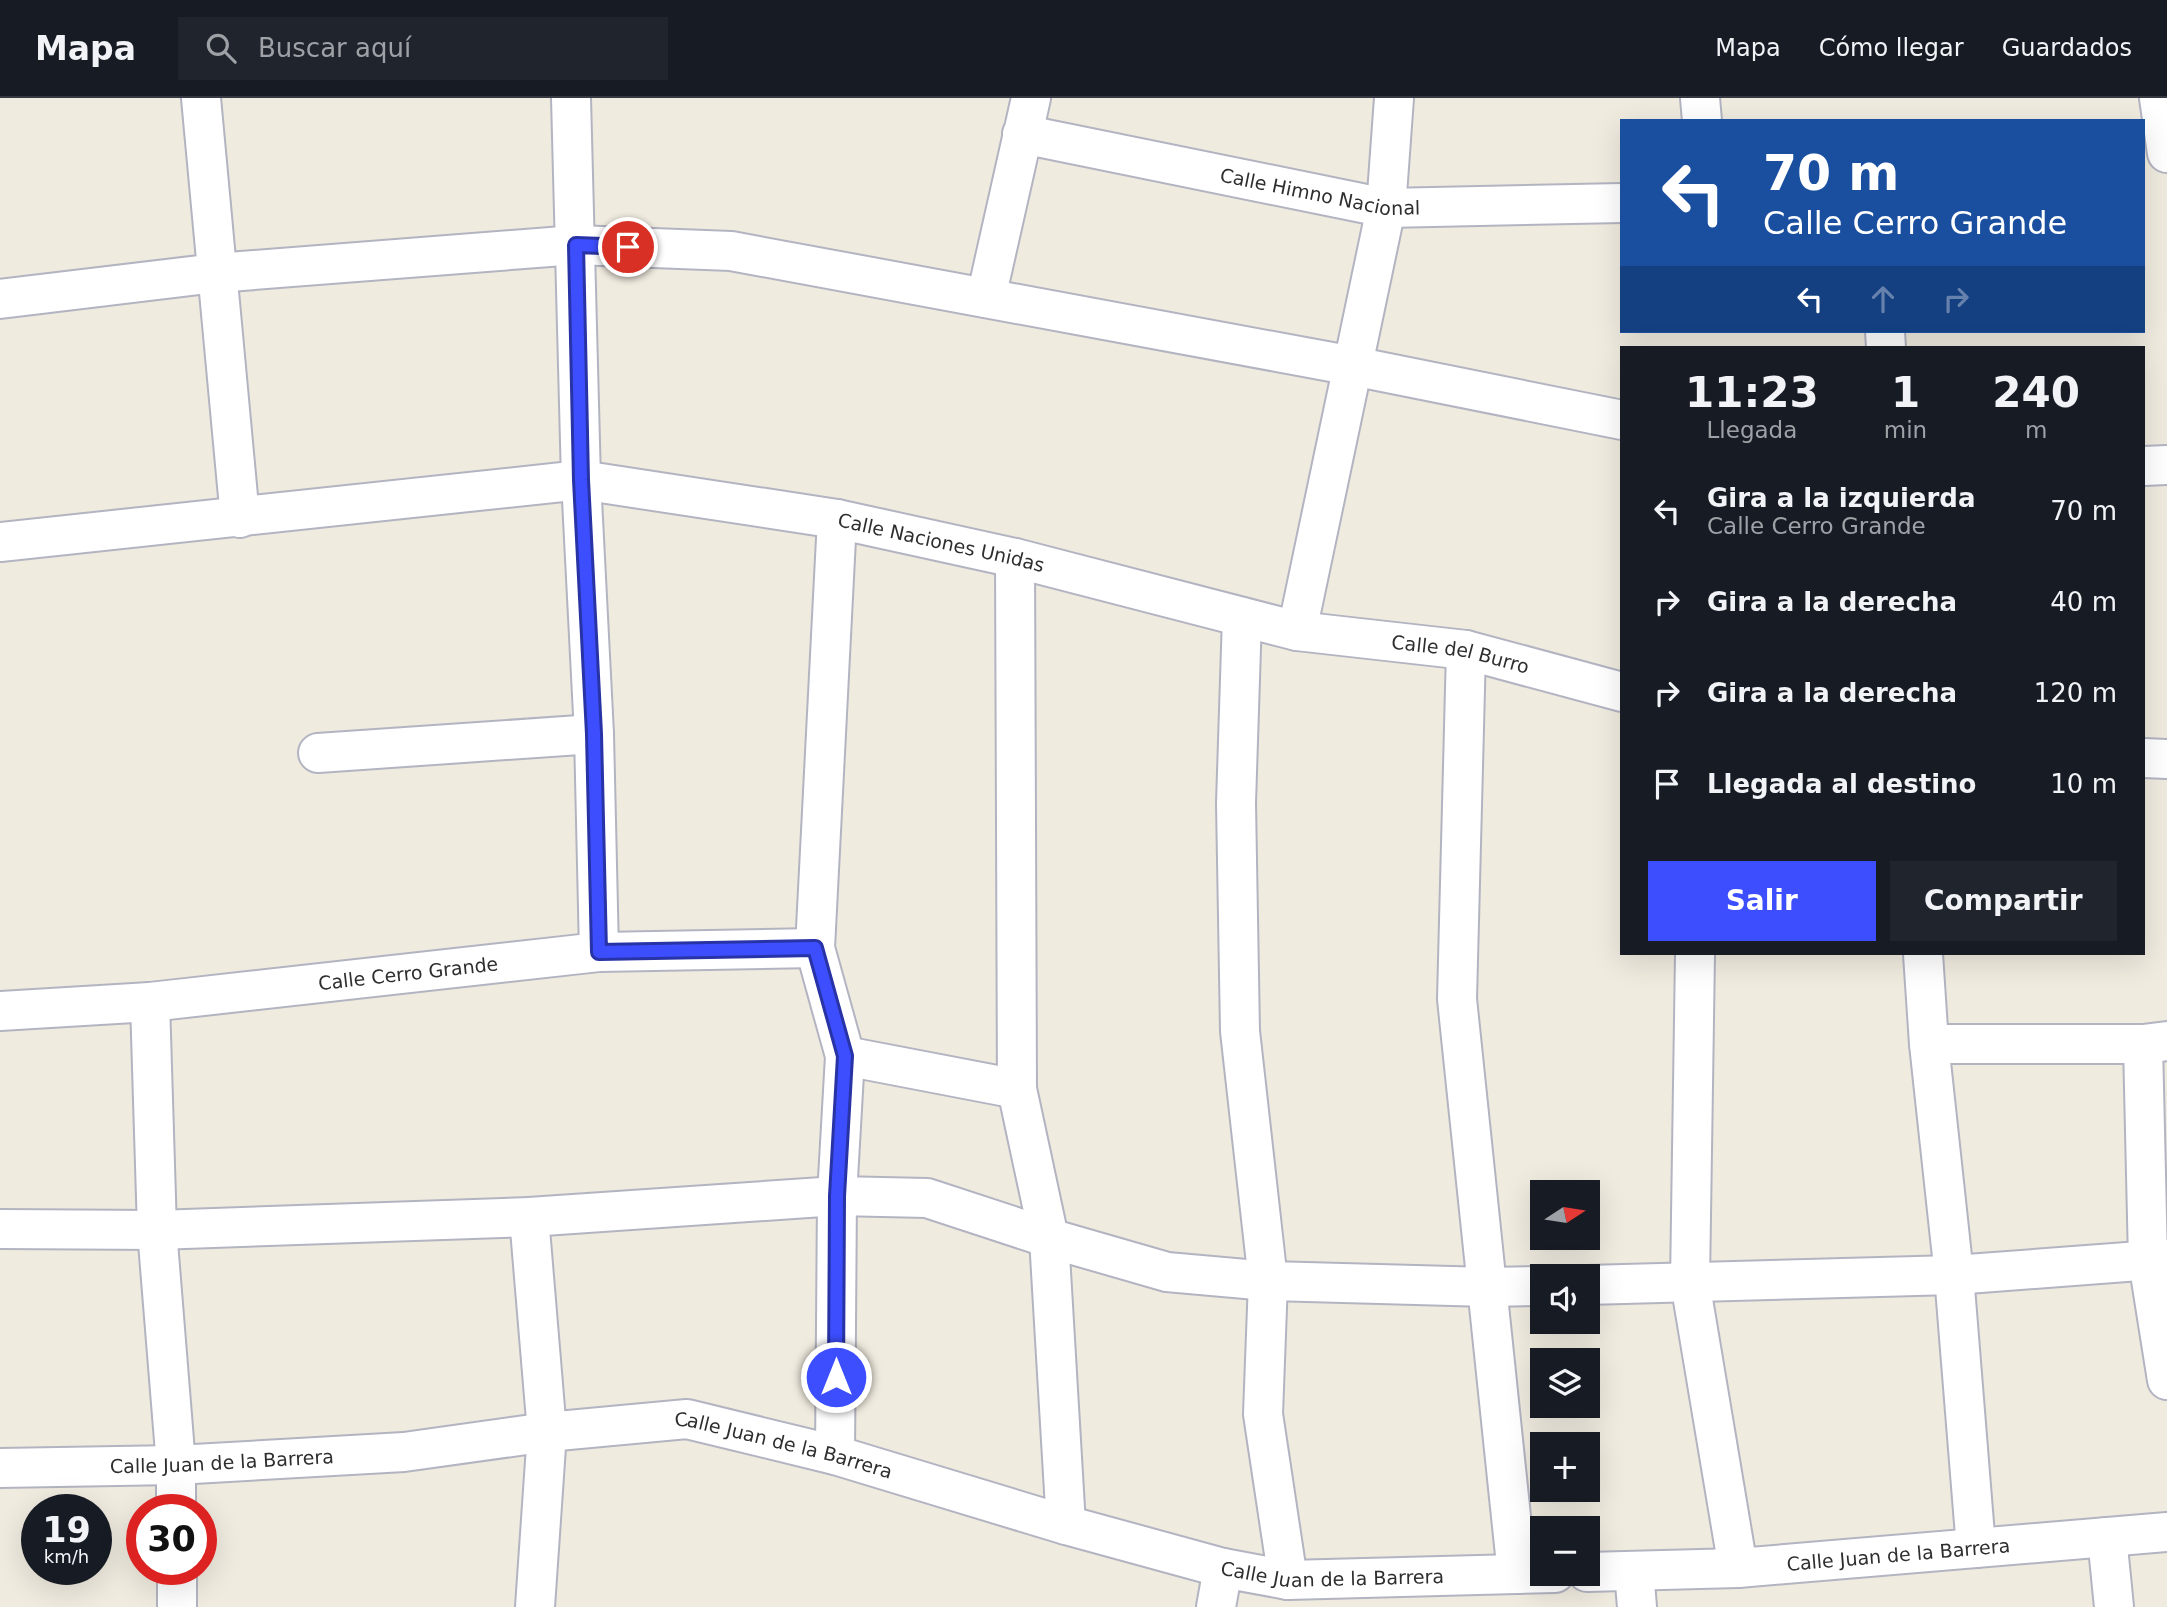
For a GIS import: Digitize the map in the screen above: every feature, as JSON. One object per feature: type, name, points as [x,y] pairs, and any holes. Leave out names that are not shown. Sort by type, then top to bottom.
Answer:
[{"type":"street","points":[[201,98],[240,518]]},
{"type":"street","points":[[571,98],[581,480],[594,734],[599,952]]},
{"type":"street","points":[[1297,631],[1386,208],[1394,98]]},
{"type":"street","points":[[1700,98],[1702,119]]},
{"type":"street","points":[[2145,159],[2167,155],[2160,98]]},
{"type":"street","points":[[986,298],[1027,116]]},
{"type":"street","name":"Calle Himno Nacional","points":[[1027,116],[1386,208],[1620,203]]},
{"type":"street","points":[[0,299],[216,273],[576,245],[731,251],[1353,366],[1620,420]]},
{"type":"street","points":[[2145,466],[2167,465]]},
{"type":"street","name":"Calle Naciones Unidas","points":[[0,542],[581,480],[838,519],[1015,558],[1297,631]]},
{"type":"street","points":[[835,1455],[837,1196],[845,1056],[815,948],[838,519]]},
{"type":"street","points":[[1015,558],[1017,1089],[1049,1238],[1066,1525]]},
{"type":"street","points":[[1242,617],[1236,803],[1240,1031],[1268,1281],[1262,1413],[1288,1580]]},
{"type":"street","name":"Calle del Burro","points":[[1297,631],[1466,650],[1620,690]]},
{"type":"street","points":[[1466,650],[1457,999],[1517,1574]]},
{"type":"street","points":[[318,753],[594,734]]},
{"type":"street","points":[[2145,758],[2167,759]]},
{"type":"street","name":"Calle Cerro Grande","points":[[0,1011],[150,1002],[599,952],[815,948]]},
{"type":"street","points":[[1695,955],[1690,1282],[1738,1568]]},
{"type":"street","points":[[1923,955],[1929,1044],[1954,1275],[1976,1548]]},
{"type":"street","points":[[150,1002],[157,1230],[176,1494]]},
{"type":"street","points":[[1929,1044],[2155,1042],[2158,1260],[2167,1380]]},
{"type":"street","points":[[845,1056],[1017,1089]]},
{"type":"street","points":[[0,1229],[157,1230],[529,1217],[837,1196],[927,1198],[1049,1238],[1167,1272],[1268,1281],[1530,1286]]},
{"type":"street","points":[[529,1217],[547,1432],[535,1607]]},
{"type":"street","points":[[1600,1285],[1954,1275],[2158,1260]]},
{"type":"street","name":"Calle Juan de la Barrera","points":[[0,1468],[176,1465],[404,1452],[547,1432],[687,1419],[835,1455],[1066,1525],[1223,1567],[1288,1580],[1530,1574]]},
{"type":"street","name":"Calle Juan de la Barrera","points":[[1600,1577],[1635,1589],[1738,1568],[2167,1532]]},
{"type":"street","points":[[2107,1537],[2113,1607]]},
{"type":"street","points":[[1216,1607],[1223,1567]]},
{"type":"street","points":[[177,1585],[177,1607]]},
{"type":"route","points":[[628,247],[576,245],[581,480],[594,734],[599,952],[815,948],[845,1056],[837,1196],[836,1377]]}]
